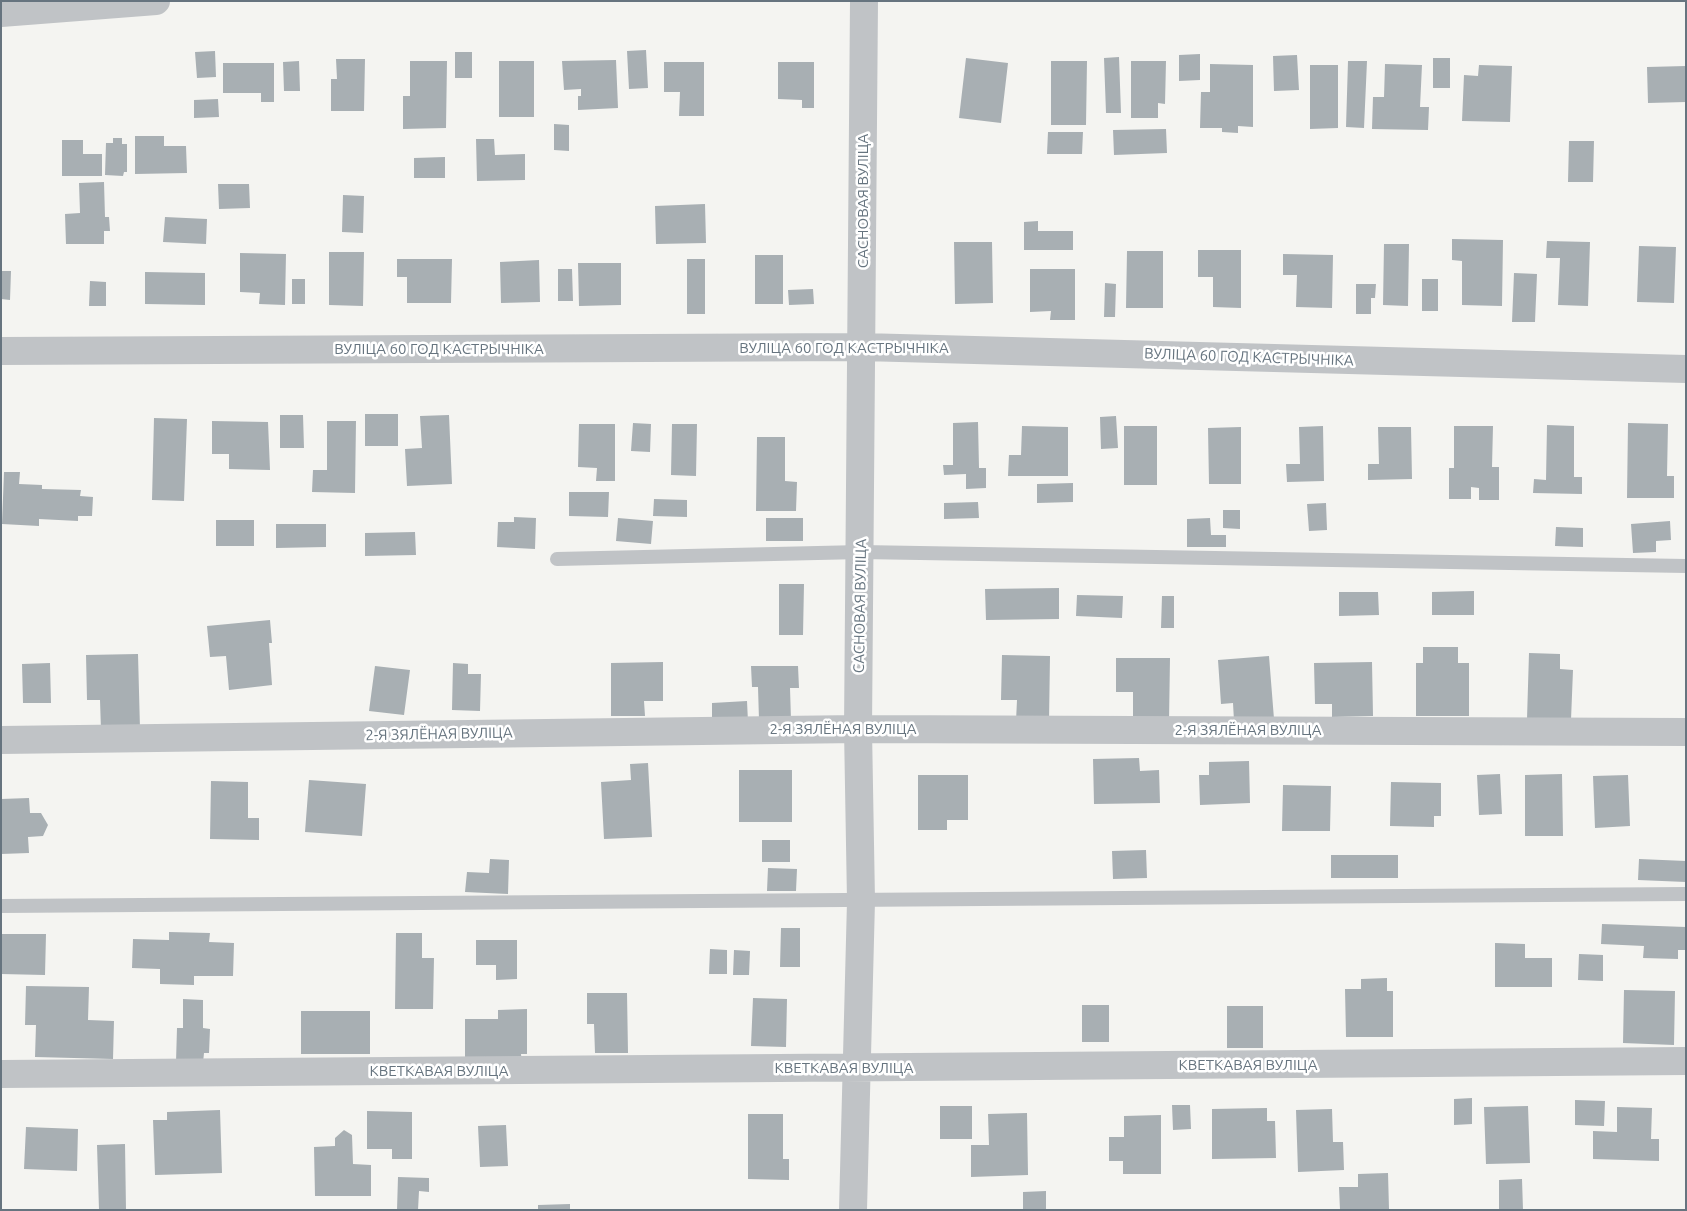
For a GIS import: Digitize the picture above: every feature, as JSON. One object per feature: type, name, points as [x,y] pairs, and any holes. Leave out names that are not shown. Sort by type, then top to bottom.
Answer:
[{"type":"street","points":[[1,13],[156,1]]},
{"type":"street","name":"САСНОВАЯ ВУЛІЦА","points":[[853,1210],[861,901],[858,729],[861,552],[864,1]]},
{"type":"street","name":"ВУЛІЦА 60 ГОД КАСТРЫЧНІКА","points":[[1,351],[862,347],[1686,369]]},
{"type":"street","name":"2-Я ЗЯЛЁНАЯ ВУЛІЦА","points":[[1,740],[858,729],[1686,732]]},
{"type":"street","name":"КВЕТКАВАЯ ВУЛІЦА","points":[[1,1074],[1686,1061]]},
{"type":"lane","points":[[557,559],[861,552],[1686,566]]},
{"type":"lane","points":[[1,906],[1686,894]]},
{"type":"building","points":[[646,50],[648,88],[629,89],[627,51]]},
{"type":"building","points":[[215,51],[216,77],[197,78],[195,52]]},
{"type":"building","points":[[455,52],[472,52],[472,78],[455,78]]},
{"type":"building","points":[[1200,54],[1200,80],[1179,81],[1179,55]]},
{"type":"building","points":[[1297,55],[1299,90],[1274,91],[1273,56]]},
{"type":"building","points":[[1119,57],[1121,113],[1106,113],[1104,58]]},
{"type":"building","points":[[966,58],[1008,63],[1001,123],[959,118]]},
{"type":"building","points":[[1433,58],[1450,58],[1450,88],[1433,88]]},
{"type":"building","points":[[336,59],[365,59],[364,111],[331,111],[331,79],[337,79]]},
{"type":"building","points":[[616,60],[618,108],[578,110],[578,96],[581,96],[581,89],[564,90],[562,61]]},
{"type":"building","points":[[299,61],[300,91],[284,91],[283,62]]},
{"type":"building","points":[[410,61],[447,61],[446,128],[403,129],[403,96],[410,96]]},
{"type":"building","points":[[499,61],[534,61],[534,117],[499,117]]},
{"type":"building","points":[[1051,61],[1087,61],[1086,125],[1051,125]]},
{"type":"building","points":[[1131,61],[1166,61],[1165,104],[1158,103],[1158,118],[1131,118]]},
{"type":"building","points":[[1348,61],[1367,61],[1364,128],[1346,127]]},
{"type":"building","points":[[664,62],[704,62],[704,116],[679,116],[680,92],[664,92]]},
{"type":"building","points":[[778,62],[814,62],[814,108],[802,108],[802,100],[778,99]]},
{"type":"building","points":[[223,63],[274,63],[274,102],[261,102],[261,93],[223,93]]},
{"type":"building","points":[[1210,64],[1253,65],[1253,127],[1238,126],[1238,133],[1222,132],[1222,128],[1200,128],[1201,92],[1210,92]]},
{"type":"building","points":[[1385,64],[1422,65],[1420,107],[1429,107],[1428,130],[1372,129],[1373,97],[1384,97]]},
{"type":"building","points":[[1310,65],[1338,65],[1338,128],[1310,129]]},
{"type":"building","points":[[1479,65],[1512,66],[1510,122],[1462,121],[1464,75],[1478,76]]},
{"type":"building","points":[[1686,66],[1686,102],[1648,103],[1647,67]]},
{"type":"building","points":[[218,99],[219,117],[194,118],[194,100]]},
{"type":"building","points":[[554,124],[569,125],[569,151],[554,150]]},
{"type":"building","points":[[1166,129],[1167,153],[1114,155],[1113,130]]},
{"type":"building","points":[[1048,132],[1083,132],[1082,154],[1047,154]]},
{"type":"building","points":[[135,136],[164,136],[164,146],[186,146],[187,173],[135,174]]},
{"type":"building","points":[[113,138],[122,138],[122,144],[127,144],[127,172],[124,172],[123,176],[105,175],[106,143],[113,143]]},
{"type":"building","points":[[476,139],[494,139],[495,155],[525,154],[525,180],[477,181]]},
{"type":"building","points":[[62,140],[83,140],[83,154],[102,154],[102,176],[62,176]]},
{"type":"building","points":[[1569,141],[1594,141],[1593,182],[1568,182]]},
{"type":"building","points":[[445,157],[445,178],[414,178],[414,158]]},
{"type":"building","points":[[104,182],[105,217],[109,217],[110,231],[104,231],[104,244],[66,244],[65,214],[80,213],[79,183]]},
{"type":"building","points":[[218,184],[249,184],[250,208],[219,209]]},
{"type":"building","points":[[343,195],[364,196],[363,233],[342,232]]},
{"type":"building","points":[[705,204],[706,243],[656,244],[655,206]]},
{"type":"building","points":[[165,217],[207,219],[206,244],[163,242]]},
{"type":"building","points":[[1038,221],[1038,231],[1073,231],[1073,250],[1024,250],[1024,222]]},
{"type":"building","points":[[1452,239],[1503,240],[1502,306],[1462,305],[1462,261],[1452,260]]},
{"type":"building","points":[[1547,241],[1590,242],[1588,306],[1558,305],[1560,258],[1546,258]]},
{"type":"building","points":[[954,242],[992,242],[993,303],[955,304]]},
{"type":"building","points":[[1384,244],[1409,244],[1408,306],[1383,305]]},
{"type":"building","points":[[1639,246],[1676,247],[1674,303],[1637,302]]},
{"type":"building","points":[[1198,250],[1241,250],[1241,308],[1213,307],[1213,277],[1198,277]]},
{"type":"building","points":[[1127,251],[1163,251],[1163,308],[1126,308]]},
{"type":"building","points":[[329,252],[364,252],[363,306],[329,305]]},
{"type":"building","points":[[240,253],[286,254],[285,305],[259,304],[260,293],[240,292]]},
{"type":"building","points":[[1283,254],[1333,255],[1332,308],[1296,307],[1297,275],[1283,275]]},
{"type":"building","points":[[755,255],[783,255],[783,304],[755,304]]},
{"type":"building","points":[[397,259],[452,259],[451,303],[407,303],[407,277],[397,277]]},
{"type":"building","points":[[687,259],[705,259],[705,314],[687,314]]},
{"type":"building","points":[[539,260],[540,302],[501,303],[500,262]]},
{"type":"building","points":[[578,263],[621,263],[621,305],[579,306]]},
{"type":"building","points":[[558,269],[572,269],[573,301],[558,301]]},
{"type":"building","points":[[1030,269],[1075,269],[1075,320],[1050,320],[1051,311],[1030,312]]},
{"type":"building","points":[[1,271],[11,271],[10,300],[1,299]]},
{"type":"building","points":[[145,272],[205,273],[205,305],[145,304]]},
{"type":"building","points":[[1514,273],[1537,274],[1535,322],[1512,322]]},
{"type":"building","points":[[292,279],[305,279],[305,304],[292,304]]},
{"type":"building","points":[[1422,279],[1438,279],[1438,311],[1422,311]]},
{"type":"building","points":[[90,281],[106,282],[106,306],[89,306]]},
{"type":"building","points":[[1105,283],[1116,284],[1115,317],[1104,317]]},
{"type":"building","points":[[1356,284],[1376,284],[1375,298],[1371,298],[1371,314],[1356,314]]},
{"type":"building","points":[[813,289],[814,304],[789,305],[788,290]]},
{"type":"building","points":[[365,414],[398,414],[398,446],[365,446]]},
{"type":"building","points":[[280,415],[303,415],[304,448],[280,448]]},
{"type":"building","points":[[449,415],[452,484],[407,486],[405,449],[422,448],[420,416]]},
{"type":"building","points":[[1116,416],[1118,448],[1101,449],[1100,417]]},
{"type":"building","points":[[154,418],[187,419],[184,501],[152,500]]},
{"type":"building","points":[[212,421],[268,422],[270,470],[229,469],[229,454],[212,454]]},
{"type":"building","points":[[327,421],[356,421],[355,493],[312,492],[313,470],[327,470]]},
{"type":"building","points":[[978,422],[979,468],[986,468],[986,488],[966,489],[966,474],[944,475],[943,465],[953,465],[953,423]]},
{"type":"building","points":[[633,423],[651,424],[650,452],[631,451]]},
{"type":"building","points":[[1628,423],[1668,424],[1667,476],[1674,476],[1674,498],[1627,498]]},
{"type":"building","points":[[579,424],[615,424],[615,481],[596,481],[597,468],[578,467]]},
{"type":"building","points":[[672,424],[697,424],[696,476],[671,475]]},
{"type":"building","points":[[1547,425],[1574,426],[1574,477],[1582,477],[1582,494],[1533,493],[1534,479],[1546,480]]},
{"type":"building","points":[[1022,426],[1068,427],[1068,476],[1008,476],[1009,455],[1021,455]]},
{"type":"building","points":[[1124,426],[1157,426],[1157,485],[1124,485]]},
{"type":"building","points":[[1323,426],[1324,481],[1287,482],[1286,464],[1300,464],[1299,427]]},
{"type":"building","points":[[1454,426],[1493,426],[1492,467],[1499,467],[1499,500],[1479,500],[1479,488],[1471,487],[1471,499],[1449,499],[1449,468],[1454,468]]},
{"type":"building","points":[[1241,427],[1241,484],[1209,484],[1208,428]]},
{"type":"building","points":[[1378,427],[1411,427],[1412,479],[1368,480],[1368,464],[1379,464]]},
{"type":"building","points":[[757,437],[785,437],[785,481],[797,482],[796,511],[756,511]]},
{"type":"building","points":[[4,472],[20,472],[19,484],[42,485],[42,489],[81,490],[80,496],[93,497],[92,516],[78,516],[78,521],[39,519],[39,526],[2,524]]},
{"type":"building","points":[[1073,483],[1073,502],[1037,503],[1037,484]]},
{"type":"building","points":[[569,492],[609,492],[608,517],[569,516]]},
{"type":"building","points":[[654,499],[687,500],[687,517],[653,516]]},
{"type":"building","points":[[978,502],[979,518],[944,519],[944,503]]},
{"type":"building","points":[[1326,503],[1327,530],[1309,531],[1307,504]]},
{"type":"building","points":[[1223,510],[1240,510],[1240,529],[1223,528]]},
{"type":"building","points":[[514,517],[536,518],[535,549],[497,547],[498,522],[514,522]]},
{"type":"building","points":[[618,518],[653,521],[651,544],[616,541]]},
{"type":"building","points":[[766,518],[803,518],[803,541],[766,541]]},
{"type":"building","points":[[1210,518],[1211,535],[1226,535],[1226,547],[1187,547],[1187,519]]},
{"type":"building","points":[[216,520],[254,520],[254,546],[216,546]]},
{"type":"building","points":[[1670,521],[1671,540],[1656,541],[1656,552],[1633,553],[1631,524]]},
{"type":"building","points":[[276,524],[326,524],[326,547],[276,548]]},
{"type":"building","points":[[1556,527],[1583,528],[1583,547],[1555,546]]},
{"type":"building","points":[[415,532],[416,555],[365,556],[365,533]]},
{"type":"building","points":[[779,584],[804,584],[803,635],[779,635]]},
{"type":"building","points":[[1059,588],[1059,619],[986,620],[985,589]]},
{"type":"building","points":[[1474,591],[1474,615],[1432,615],[1432,592]]},
{"type":"building","points":[[1339,592],[1378,592],[1379,615],[1339,616]]},
{"type":"building","points":[[1077,595],[1123,596],[1122,618],[1076,616]]},
{"type":"building","points":[[1162,596],[1174,596],[1174,628],[1161,628]]},
{"type":"building","points":[[270,620],[272,643],[269,643],[272,685],[229,690],[226,656],[210,657],[207,626]]},
{"type":"building","points":[[1423,647],[1458,647],[1458,663],[1469,663],[1469,716],[1416,716],[1416,663],[1423,663]]},
{"type":"building","points":[[1529,653],[1560,654],[1560,669],[1573,670],[1571,720],[1527,719]]},
{"type":"building","points":[[138,654],[140,729],[101,730],[100,700],[87,700],[86,655]]},
{"type":"building","points":[[1002,655],[1050,656],[1049,722],[1016,721],[1017,700],[1001,700]]},
{"type":"building","points":[[1269,656],[1274,719],[1234,721],[1233,703],[1221,704],[1218,660]]},
{"type":"building","points":[[1116,658],[1170,658],[1169,722],[1133,721],[1133,692],[1116,692]]},
{"type":"building","points":[[663,662],[663,701],[644,701],[645,716],[611,716],[611,663]]},
{"type":"building","points":[[1372,662],[1373,716],[1332,717],[1332,704],[1315,704],[1314,663]]},
{"type":"building","points":[[50,663],[51,703],[23,703],[22,664]]},
{"type":"building","points":[[453,663],[468,664],[468,674],[481,674],[480,711],[452,710]]},
{"type":"building","points":[[375,666],[410,670],[404,715],[369,711]]},
{"type":"building","points":[[751,666],[798,666],[799,688],[790,688],[791,720],[759,720],[758,687],[752,687]]},
{"type":"building","points":[[747,701],[748,722],[712,723],[712,703]]},
{"type":"building","points":[[1139,758],[1140,771],[1159,770],[1160,803],[1094,804],[1093,759]]},
{"type":"building","points":[[1249,761],[1250,803],[1200,805],[1199,775],[1209,775],[1209,762]]},
{"type":"building","points":[[648,763],[652,837],[604,839],[601,782],[631,780],[630,764]]},
{"type":"building","points":[[739,770],[792,770],[792,822],[739,822]]},
{"type":"building","points":[[1500,774],[1502,814],[1479,815],[1477,775]]},
{"type":"building","points":[[1562,774],[1563,836],[1525,836],[1525,775]]},
{"type":"building","points":[[918,775],[968,775],[968,820],[947,820],[947,830],[918,830]]},
{"type":"building","points":[[1628,775],[1630,826],[1595,828],[1593,776]]},
{"type":"building","points":[[309,780],[366,784],[362,836],[305,832]]},
{"type":"building","points":[[211,781],[248,782],[248,818],[259,818],[259,840],[210,839]]},
{"type":"building","points":[[1391,782],[1441,783],[1441,816],[1434,816],[1434,827],[1390,826]]},
{"type":"building","points":[[1283,785],[1331,786],[1330,831],[1282,831]]},
{"type":"building","points":[[29,798],[30,813],[41,813],[48,825],[43,836],[28,837],[29,853],[1,854],[1,799]]},
{"type":"building","points":[[762,840],[790,840],[790,862],[762,862]]},
{"type":"building","points":[[1146,850],[1147,878],[1113,879],[1112,851]]},
{"type":"building","points":[[1331,855],[1398,855],[1398,878],[1331,878]]},
{"type":"building","points":[[490,859],[509,860],[508,894],[465,892],[467,872],[489,873]]},
{"type":"building","points":[[1639,859],[1686,861],[1686,882],[1638,880]]},
{"type":"building","points":[[768,868],[797,869],[796,891],[767,891]]},
{"type":"building","points":[[1602,924],[1686,927],[1686,950],[1678,950],[1678,959],[1643,958],[1644,946],[1601,944]]},
{"type":"building","points":[[781,928],[800,928],[800,967],[780,967]]},
{"type":"building","points":[[169,932],[210,933],[209,942],[234,943],[233,976],[194,976],[194,985],[160,984],[160,969],[132,968],[133,939],[169,940]]},
{"type":"building","points":[[396,933],[422,933],[422,958],[434,958],[433,1009],[395,1009]]},
{"type":"building","points":[[1,934],[46,934],[45,975],[1,974]]},
{"type":"building","points":[[476,940],[517,940],[517,979],[496,980],[496,965],[476,965]]},
{"type":"building","points":[[1495,943],[1525,944],[1525,958],[1552,958],[1552,987],[1495,987]]},
{"type":"building","points":[[710,949],[727,950],[727,974],[709,974]]},
{"type":"building","points":[[734,950],[750,951],[749,975],[733,975]]},
{"type":"building","points":[[1579,954],[1603,955],[1603,981],[1578,980]]},
{"type":"building","points":[[1387,978],[1387,991],[1393,991],[1393,1037],[1346,1037],[1345,989],[1361,989],[1361,979]]},
{"type":"building","points":[[26,986],[89,987],[88,1020],[114,1021],[113,1059],[35,1057],[36,1025],[25,1025]]},
{"type":"building","points":[[1624,990],[1675,991],[1674,1045],[1623,1043]]},
{"type":"building","points":[[587,993],[627,993],[628,1053],[595,1053],[594,1024],[587,1024]]},
{"type":"building","points":[[753,998],[787,999],[786,1047],[751,1046]]},
{"type":"building","points":[[183,999],[203,1000],[203,1028],[210,1029],[209,1053],[204,1053],[203,1063],[176,1062],[177,1028],[183,1028]]},
{"type":"building","points":[[1082,1005],[1109,1005],[1109,1042],[1082,1042]]},
{"type":"building","points":[[1227,1006],[1263,1006],[1263,1048],[1227,1048]]},
{"type":"building","points":[[527,1009],[527,1054],[521,1054],[522,1064],[465,1058],[465,1019],[498,1019],[498,1010]]},
{"type":"building","points":[[301,1011],[370,1011],[370,1054],[301,1054]]},
{"type":"building","points":[[1472,1098],[1472,1124],[1454,1125],[1454,1099]]},
{"type":"building","points":[[1575,1100],[1605,1101],[1604,1126],[1575,1125]]},
{"type":"building","points":[[1172,1105],[1190,1105],[1191,1129],[1173,1130]]},
{"type":"building","points":[[940,1106],[972,1106],[972,1139],[940,1139]]},
{"type":"building","points":[[1528,1106],[1530,1163],[1486,1164],[1484,1107]]},
{"type":"building","points":[[1617,1107],[1652,1108],[1651,1139],[1659,1139],[1659,1161],[1593,1159],[1593,1131],[1617,1132]]},
{"type":"building","points":[[1267,1108],[1267,1121],[1275,1121],[1276,1158],[1212,1159],[1212,1109]]},
{"type":"building","points":[[1332,1109],[1333,1142],[1343,1142],[1344,1170],[1298,1172],[1296,1110]]},
{"type":"building","points":[[220,1110],[222,1173],[155,1175],[153,1120],[167,1120],[167,1112]]},
{"type":"building","points":[[367,1111],[412,1112],[412,1159],[392,1159],[392,1149],[367,1149]]},
{"type":"building","points":[[1027,1113],[1028,1175],[971,1177],[971,1145],[989,1145],[988,1114]]},
{"type":"building","points":[[748,1114],[783,1114],[783,1159],[789,1159],[789,1180],[748,1179]]},
{"type":"building","points":[[1161,1115],[1161,1174],[1123,1174],[1123,1161],[1109,1161],[1109,1137],[1124,1137],[1124,1116]]},
{"type":"building","points":[[506,1125],[508,1166],[480,1167],[478,1126]]},
{"type":"building","points":[[26,1127],[78,1129],[77,1171],[24,1169]]},
{"type":"building","points":[[344,1130],[352,1135],[353,1164],[371,1165],[371,1196],[315,1196],[314,1147],[335,1146],[335,1138]]},
{"type":"building","points":[[125,1144],[126,1210],[99,1210],[97,1145]]},
{"type":"building","points":[[1388,1173],[1389,1209],[1340,1210],[1339,1187],[1358,1187],[1358,1174]]},
{"type":"building","points":[[398,1177],[429,1178],[429,1192],[419,1191],[418,1210],[397,1210]]},
{"type":"building","points":[[1522,1179],[1523,1210],[1499,1210],[1499,1180]]},
{"type":"building","points":[[1046,1191],[1046,1210],[1023,1210],[1023,1192]]},
{"type":"building","points":[[570,1204],[570,1210],[538,1210],[538,1205]]}]
